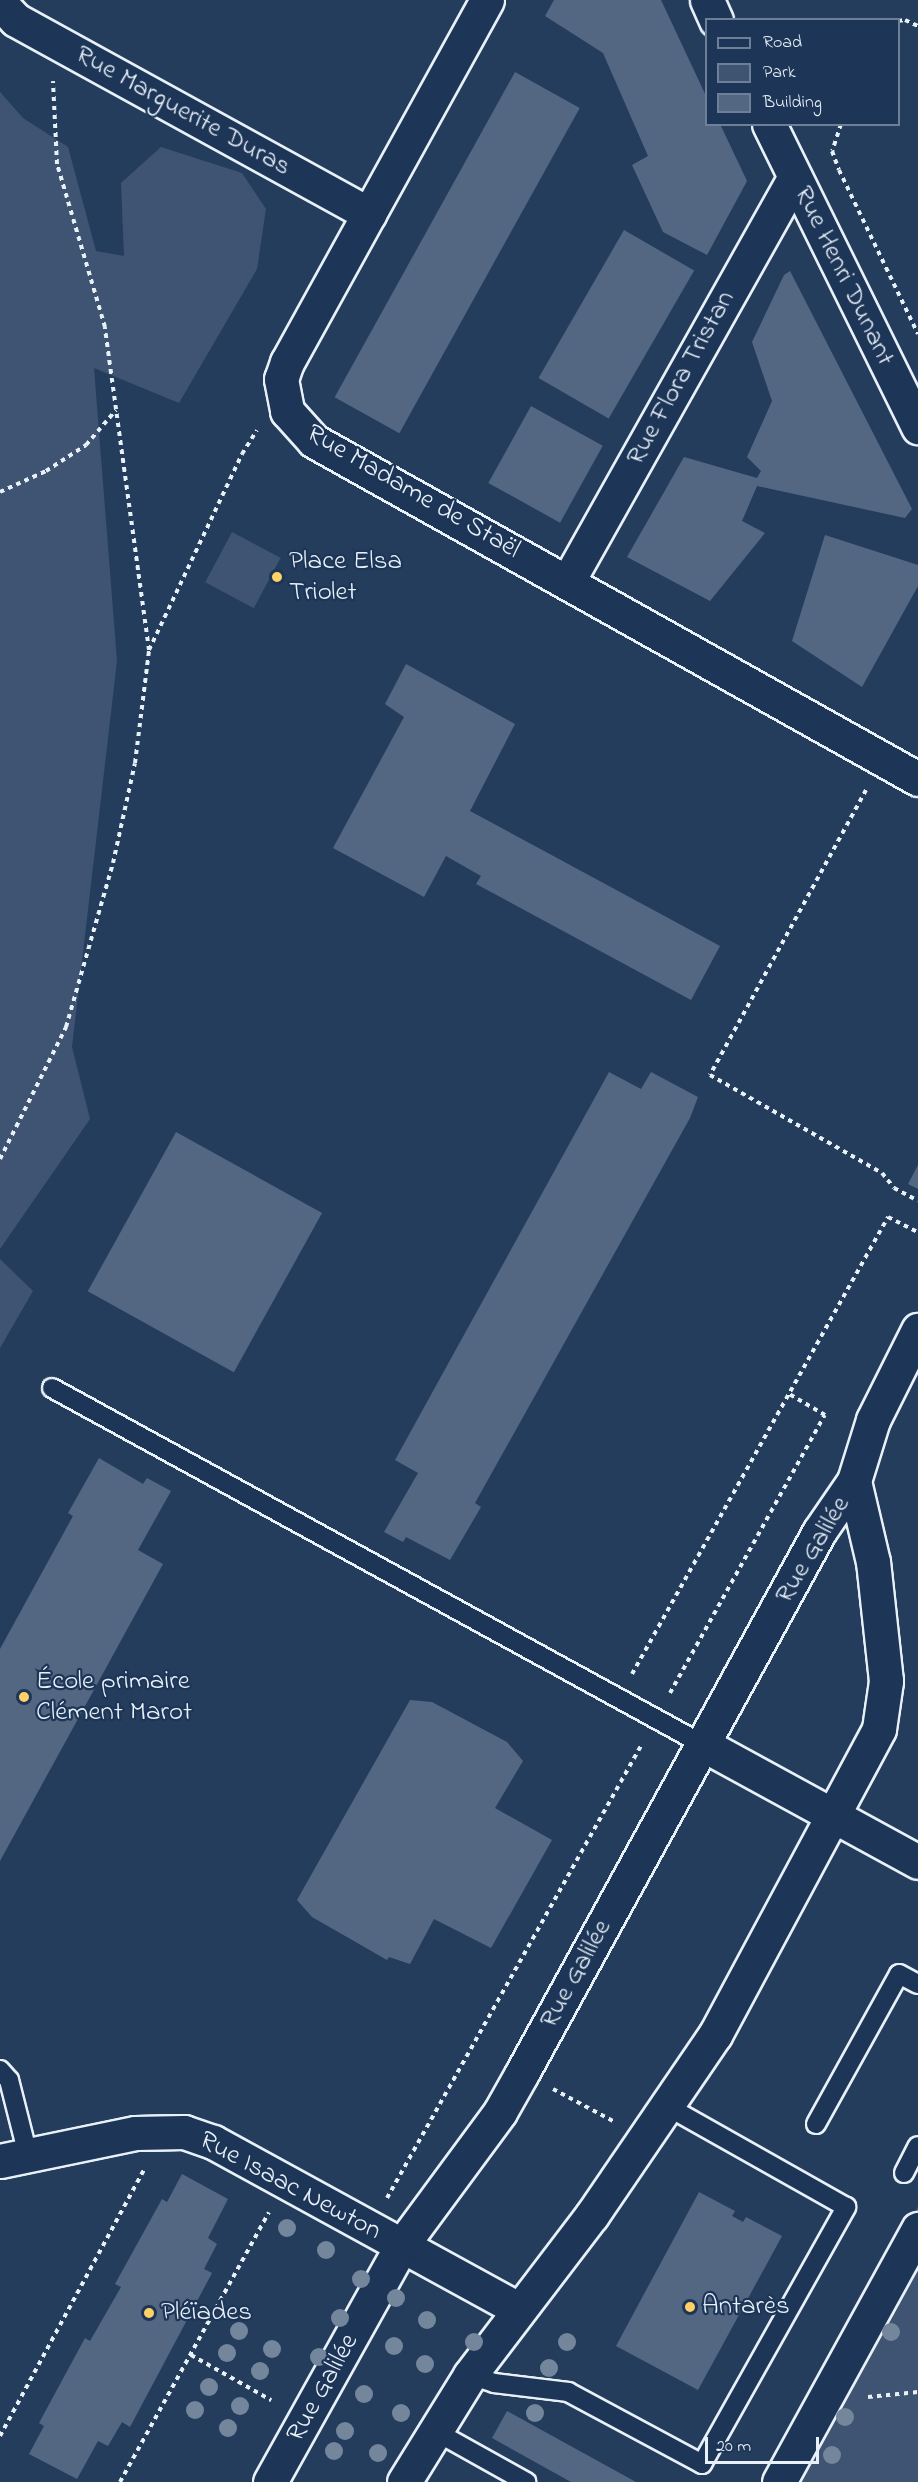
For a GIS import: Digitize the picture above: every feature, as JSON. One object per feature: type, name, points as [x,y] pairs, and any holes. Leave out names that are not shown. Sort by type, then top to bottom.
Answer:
[{"type":"street","points":[[281,394],[287,362],[487,0]]},
{"type":"street","points":[[706,0],[715,18]]},
{"type":"street","name":"Rue Marguerite Duras","points":[[0,3],[16,20],[369,214]]},
{"type":"street","name":"Rue Henri Dunant","points":[[770,126],[918,427]]},
{"type":"street","name":"Rue Flora Tristan","points":[[568,581],[795,177]]},
{"type":"street","name":"Rue Madame de Staël","points":[[281,394],[286,411],[314,441],[568,581],[918,779]]},
{"type":"street","points":[[854,1481],[873,1420],[918,1330]]},
{"type":"street","name":"Rue Galilée","points":[[270,2482],[402,2245],[500,2112],[819,1533],[854,1481]]},
{"type":"street","name":"Rue Galilée","points":[[404,2482],[433,2430],[470,2375],[646,2138],[715,2035],[879,1729],[886,1704],[873,1562],[854,1481]]},
{"type":"street","points":[[702,1744],[918,1862]]},
{"type":"street","name":"Rue Isaac Newton","points":[[14,2158],[135,2133],[184,2132],[213,2142],[518,2309]]},
{"type":"street","points":[[779,2482],[918,2229]]},
{"type":"lane","points":[[51,1388],[702,1744]]},
{"type":"lane","points":[[816,2124],[899,1974],[918,1984]]},
{"type":"lane","points":[[0,2070],[9,2080],[14,2158]]},
{"type":"lane","points":[[470,2375],[494,2383],[568,2392],[702,2464],[846,2207],[667,2106]]},
{"type":"lane","points":[[904,2173],[918,2146]]},
{"type":"lane","points":[[433,2430],[526,2482]]},
{"type":"path","points":[[900,21],[905,20],[918,26]]},
{"type":"path","points":[[0,1159],[66,1027],[113,863],[135,763],[149,650],[105,327],[57,164],[51,38]]},
{"type":"path","points":[[840,126],[832,151],[839,170],[918,334]]},
{"type":"path","points":[[149,650],[242,454],[281,394]]},
{"type":"path","points":[[0,492],[46,471],[86,445],[116,410]]},
{"type":"path","points":[[883,759],[710,1075],[882,1173],[894,1188],[918,1201]]},
{"type":"path","points":[[619,1698],[888,1217],[918,1232]]},
{"type":"path","points":[[370,2227],[825,1415],[789,1394]]},
{"type":"path","points":[[522,2073],[646,2138]]},
{"type":"path","points":[[0,2436],[165,2131]]},
{"type":"path","points":[[120,2482],[286,2182]]},
{"type":"path","points":[[191,2355],[271,2400]]},
{"type":"green space","points":[[0,92],[23,118],[68,147],[96,251],[124,256],[121,183],[161,147],[242,173],[266,209],[257,269],[179,403],[94,368],[117,661],[72,1047],[90,1119],[0,1249]]},
{"type":"green space","points":[[232,532],[281,558],[254,608],[205,582]]},
{"type":"green space","points":[[0,1259],[33,1291],[0,1348]]},
{"type":"green space","points":[[918,2206],[918,2482],[768,2482],[815,2397]]},
{"type":"building","points":[[554,0],[661,0],[705,94],[705,126],[721,126],[747,181],[707,255],[663,232],[632,165],[648,156],[603,53],[545,16]]},
{"type":"building","points":[[515,72],[580,108],[399,433],[335,397]]},
{"type":"building","points":[[624,230],[694,270],[609,419],[538,378]]},
{"type":"building","points":[[790,271],[912,509],[905,518],[757,486],[742,521],[765,533],[710,601],[627,557],[684,457],[757,478],[761,471],[747,457],[772,401],[752,342],[784,275]]},
{"type":"building","points":[[531,406],[603,446],[560,523],[488,483]]},
{"type":"building","points":[[825,535],[918,565],[918,586],[862,687],[792,641]]},
{"type":"building","points":[[406,664],[515,724],[470,811],[720,946],[691,1000],[476,884],[481,876],[446,856],[424,897],[333,848],[404,717],[385,704]]},
{"type":"building","points":[[609,1072],[641,1089],[651,1072],[698,1097],[690,1118],[475,1503],[481,1507],[450,1560],[406,1537],[403,1542],[384,1532],[418,1473],[395,1460]]},
{"type":"building","points":[[176,1132],[322,1213],[234,1372],[88,1291]]},
{"type":"building","points":[[918,1165],[918,1189],[908,1184]]},
{"type":"building","points":[[99,1458],[143,1484],[147,1478],[171,1491],[138,1550],[163,1564],[0,1861],[0,1649],[73,1516],[68,1513]]},
{"type":"building","points":[[410,1700],[432,1702],[507,1742],[523,1761],[495,1808],[552,1840],[491,1948],[434,1919],[410,1964],[389,1957],[387,1960],[312,1917],[297,1900]]},
{"type":"building","name":"Pléïades","points":[[182,2174],[228,2199],[208,2238],[217,2244],[204,2269],[212,2273],[130,2427],[122,2422],[108,2446],[98,2441],[77,2479],[29,2454],[44,2426],[39,2423],[85,2338],[90,2341],[121,2287],[115,2284],[162,2199],[167,2202]]},
{"type":"building","name":"Antarès","points":[[699,2192],[735,2211],[732,2216],[743,2222],[746,2217],[782,2236],[698,2390],[616,2346]]},
{"type":"building","points":[[507,2411],[636,2482],[571,2482],[492,2438]]},
{"type":"place","name":"Place Elsa Triolet","points":[[277,577]]},
{"type":"place","name":"École primaire Clément Marot","points":[[24,1697]]},
{"type":"place","name":"Antarès","points":[[690,2307]]},
{"type":"place","name":"Pléïades","points":[[149,2313]]}]
